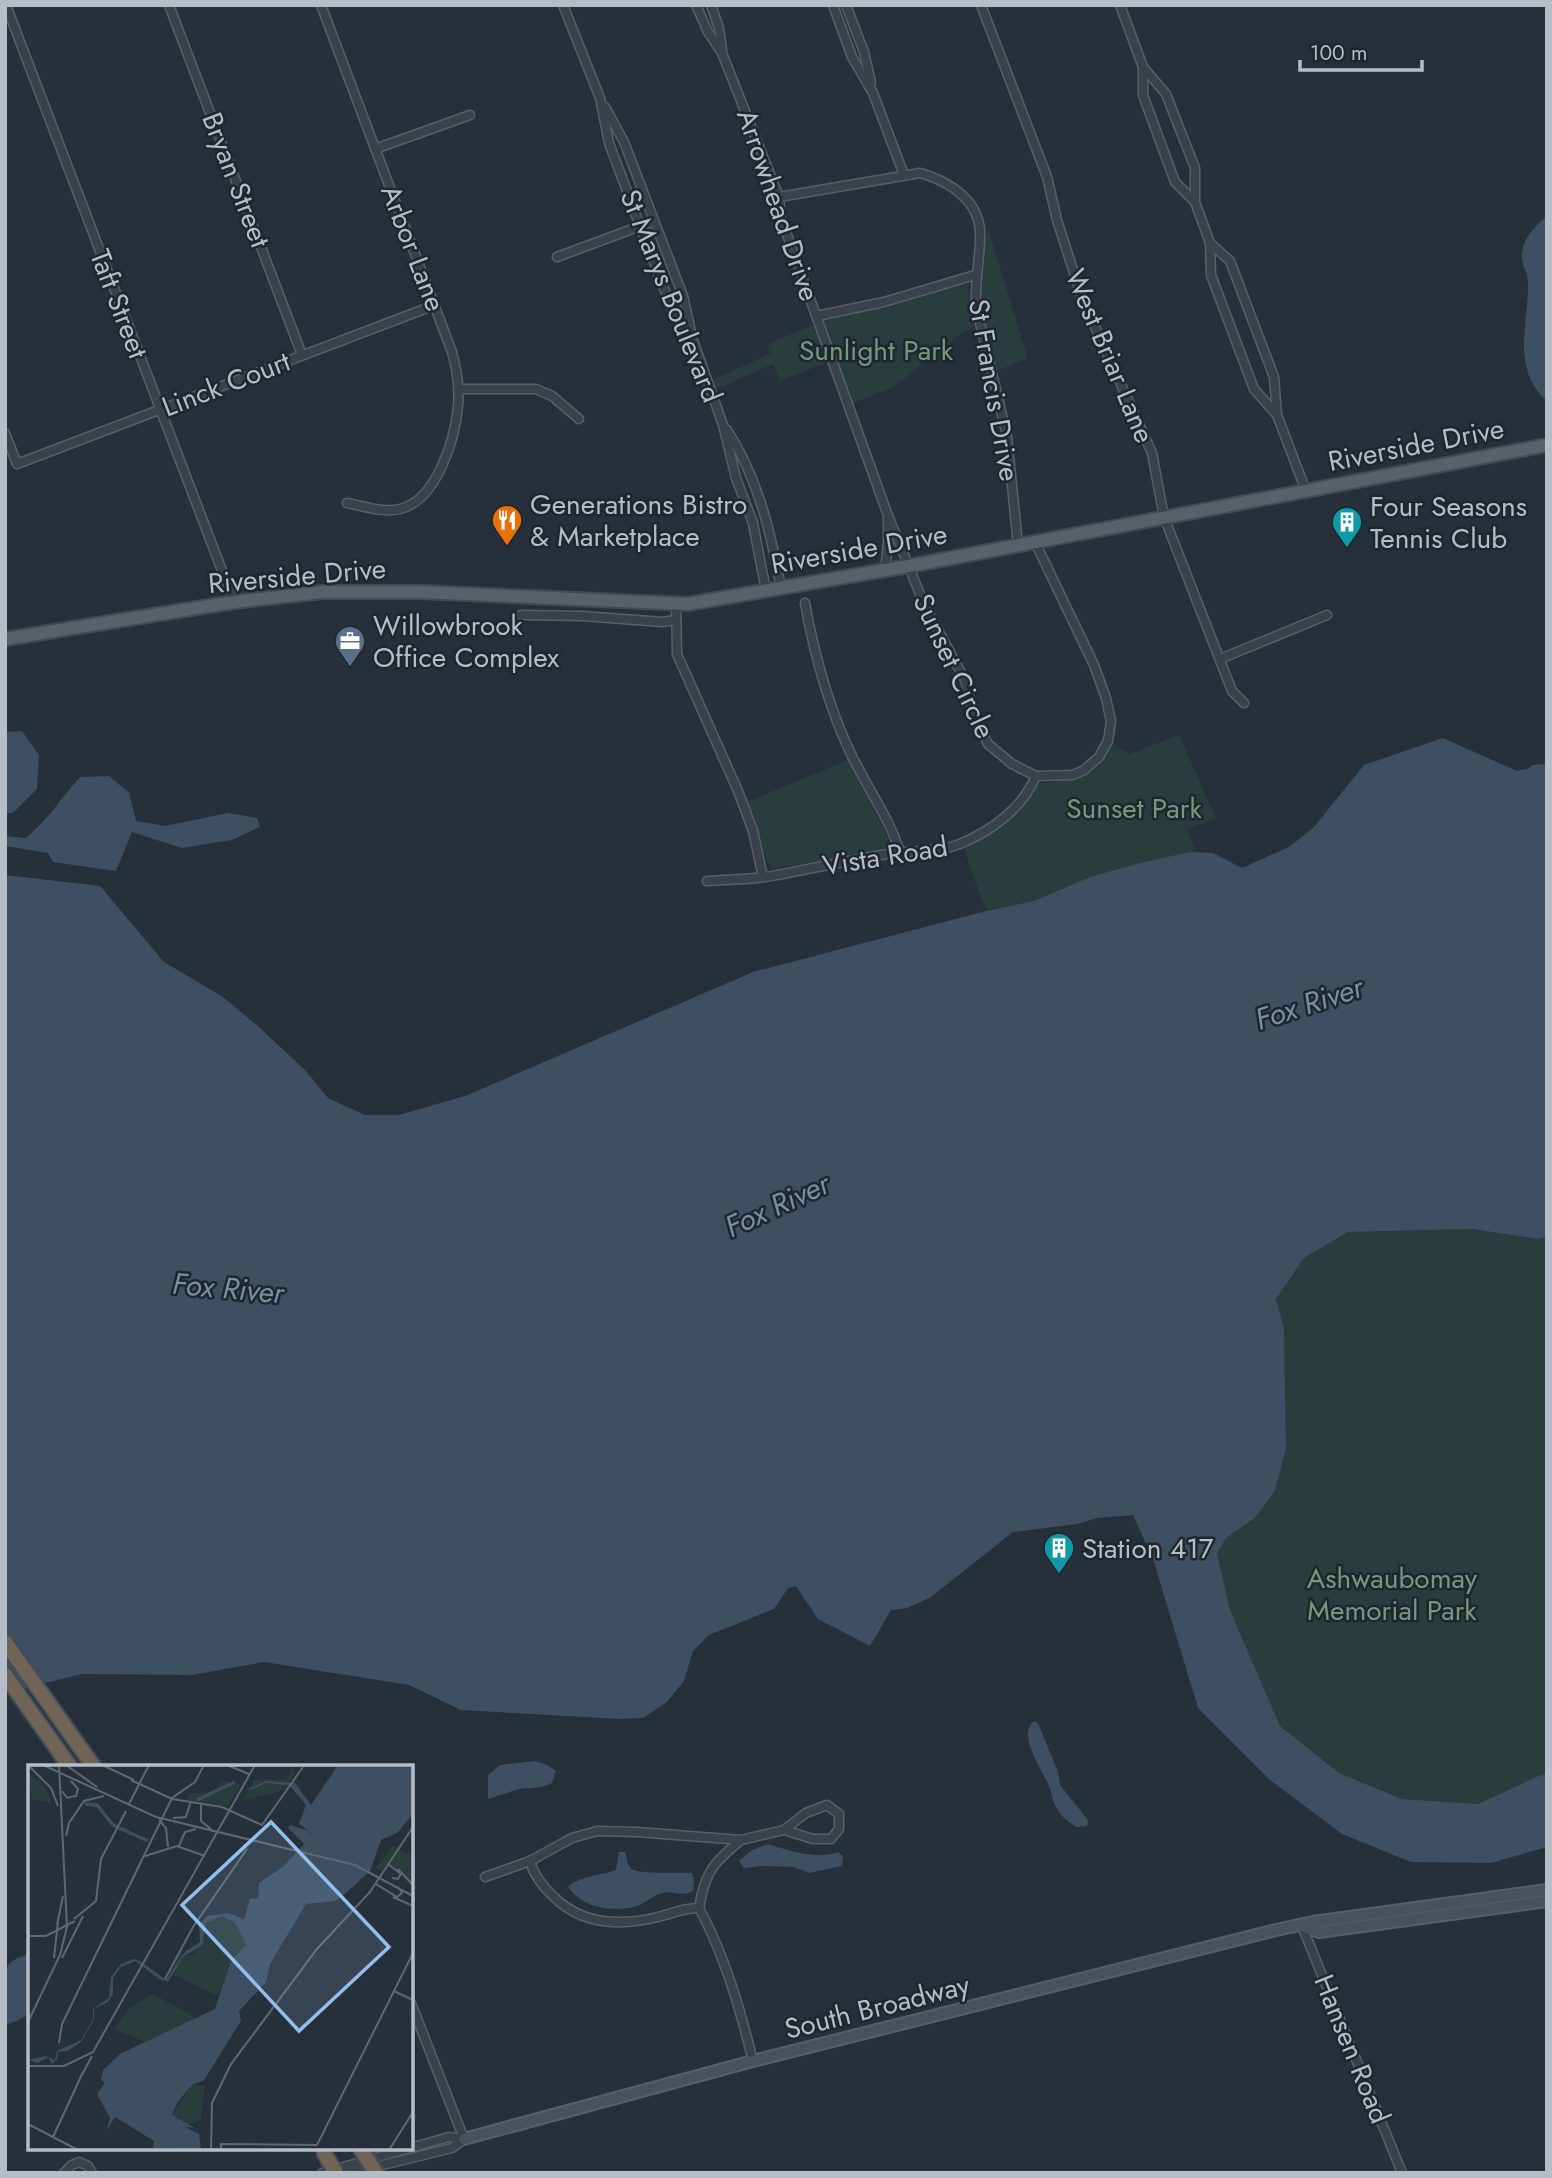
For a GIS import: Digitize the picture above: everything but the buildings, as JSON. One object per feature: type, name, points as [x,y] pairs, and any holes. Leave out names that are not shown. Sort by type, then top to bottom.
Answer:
[{"type":"highway","points":[[5,1642],[93,1765]]},
{"type":"highway","points":[[5,1675],[69,1765]]},
{"type":"highway","points":[[322,2150],[337,2173]]},
{"type":"highway","points":[[361,2150],[376,2173]]},
{"type":"main road","name":"Riverside Drive","points":[[5,639],[233,602],[322,592],[421,592],[687,604],[909,566],[1547,445]]},
{"type":"street","name":"Taft Street","points":[[6,5],[233,602]]},
{"type":"street","name":"Bryan Street","points":[[169,5],[302,355]]},
{"type":"street","name":"Arbor Lane","points":[[321,5],[452,352],[458,389],[457,413],[451,438],[433,483],[426,493],[411,505],[395,510],[347,503]]},
{"type":"street","name":"St Marys Boulevard","points":[[563,5],[600,98],[608,143],[672,309],[694,343],[723,425],[736,478],[753,523],[766,591]]},
{"type":"street","name":"Arrowhead Drive","points":[[696,5],[708,32],[722,53],[779,197],[781,218],[887,513],[909,566]]},
{"type":"street","points":[[711,5],[719,28],[722,53]]},
{"type":"street","points":[[833,5],[852,57],[873,93]]},
{"type":"street","points":[[846,5],[864,52],[873,93],[904,175]]},
{"type":"street","name":"West Briar Lane","points":[[981,5],[1047,177],[1057,220],[1082,298],[1152,453],[1164,517],[1232,691],[1244,703]]},
{"type":"street","points":[[1120,5],[1143,67],[1166,94],[1195,167],[1195,202],[1210,243],[1210,275],[1254,389],[1277,415]]},
{"type":"street","points":[[1143,67],[1143,95],[1175,182],[1195,202]]},
{"type":"street","points":[[600,98],[624,142],[683,296],[694,343]]},
{"type":"street","points":[[375,149],[470,115]]},
{"type":"street","name":"St Francis Drive","points":[[779,197],[920,173],[940,178],[956,188],[969,204],[979,221],[981,239],[975,275],[976,306],[1007,436],[1018,545]]},
{"type":"street","points":[[556,257],[653,220]]},
{"type":"street","points":[[1210,243],[1230,261],[1274,377],[1277,415],[1306,491]]},
{"type":"street","points":[[817,316],[884,302],[975,275]]},
{"type":"street","name":"Linck Court","points":[[5,433],[17,464],[435,305]]},
{"type":"street","points":[[458,389],[536,389],[552,396],[579,419]]},
{"type":"street","points":[[723,425],[748,470],[768,524],[781,588]]},
{"type":"street","points":[[885,570],[887,513]]},
{"type":"street","points":[[1035,542],[1094,665],[1107,698],[1111,721],[1104,750],[1084,770],[1073,775],[1036,776]]},
{"type":"street","name":"Sunset Circle","points":[[909,566],[924,604],[965,680],[975,719],[988,744],[1012,764],[1036,776]]},
{"type":"street","points":[[676,603],[677,654],[738,791],[753,831],[763,877]]},
{"type":"street","points":[[805,603],[834,714],[864,781],[895,835],[900,852]]},
{"type":"street","points":[[521,615],[662,622],[676,620]]},
{"type":"street","points":[[1220,659],[1327,615]]},
{"type":"street","name":"Vista Road","points":[[707,881],[763,877],[900,852],[959,845],[978,835],[1018,806],[1029,793],[1036,776]]},
{"type":"street","points":[[485,1877],[530,1861],[572,1838],[597,1831],[741,1840],[784,1830],[806,1813],[827,1805],[839,1814],[839,1829],[831,1839],[813,1839],[784,1830]]},
{"type":"street","points":[[741,1840],[718,1859],[703,1882],[699,1908],[712,1932],[738,2004],[753,2061]]},
{"type":"street","points":[[530,1861],[532,1871],[544,1888],[559,1902],[587,1919],[615,1924],[663,1916],[681,1909],[699,1908]]},
{"type":"street","name":"South Broadway","points":[[350,2173],[452,2148],[464,2139],[753,2061],[1276,1930],[1313,1922],[1547,1890]]},
{"type":"street","name":"South Broadway","points":[[1302,1926],[1318,1932],[1547,1900]]},
{"type":"street","name":"Hansen Road","points":[[1302,1926],[1402,2173]]},
{"type":"street","points":[[413,2008],[464,2139]]},
{"type":"street","name":"South Broadway","points":[[413,2147],[449,2137],[464,2139]]},
{"type":"street","name":"South Broadway","points":[[322,2173],[403,2150]]},
{"type":"street","points":[[64,2173],[79,2162],[88,2166],[92,2173]]},
{"type":"green space","points":[[988,229],[1028,358],[997,371],[986,335],[981,300],[981,265]]},
{"type":"green space","name":"Sunlight Park","points":[[968,282],[975,326],[957,336],[943,350],[927,358],[891,388],[851,404],[821,319],[882,309]]},
{"type":"green space","points":[[814,325],[828,362],[780,381],[773,364],[716,389],[712,380],[770,354],[767,344]]},
{"type":"green space","name":"Sunset Park","points":[[1179,735],[1216,818],[1187,829],[1196,853],[1090,877],[1034,901],[986,911],[963,847],[1016,813],[1032,795],[1037,784],[1082,776],[1097,765],[1112,743],[1129,754]]},
{"type":"green space","points":[[848,760],[890,845],[887,848],[818,863],[772,867],[767,862],[747,802]]},
{"type":"green space","name":"Ashwaubomay Memorial Park","points":[[1472,1229],[1538,1239],[1547,1237],[1547,1772],[1478,1804],[1402,1799],[1339,1773],[1280,1726],[1230,1610],[1216,1554],[1226,1538],[1255,1518],[1275,1491],[1286,1448],[1284,1327],[1276,1299],[1304,1258],[1348,1232]]},
{"type":"water","points":[[1547,216],[1547,401],[1536,388],[1525,360],[1528,283],[1522,251],[1526,239]]},
{"type":"water","points":[[22,731],[39,755],[37,789],[13,813],[5,813],[5,732]]},
{"type":"water","name":"Fox River","points":[[1443,738],[1517,771],[1532,765],[1547,764],[1547,1237],[1538,1239],[1472,1229],[1348,1232],[1304,1258],[1276,1299],[1284,1327],[1286,1448],[1275,1491],[1255,1518],[1226,1538],[1217,1554],[1230,1610],[1280,1726],[1339,1773],[1402,1799],[1478,1804],[1547,1772],[1547,1847],[1491,1863],[1411,1862],[1342,1834],[1270,1780],[1198,1708],[1153,1559],[1133,1515],[1013,1532],[931,1597],[907,1608],[891,1610],[870,1646],[818,1619],[796,1586],[788,1588],[774,1609],[709,1635],[693,1651],[684,1681],[667,1702],[643,1718],[461,1710],[409,1685],[264,1662],[192,1675],[82,1674],[5,1693],[5,875],[100,886],[164,962],[223,997],[305,1070],[328,1098],[365,1115],[399,1115],[465,1096],[753,972],[1034,901],[1090,877],[1190,852],[1213,853],[1242,868],[1289,847],[1314,827],[1364,765]]},
{"type":"water","points":[[109,776],[129,793],[136,821],[165,826],[228,813],[257,818],[260,827],[232,840],[182,848],[132,832],[116,871],[53,862],[48,853],[5,846],[5,836],[26,838],[34,831],[80,777]]},
{"type":"water","points":[[1034,1721],[1038,1723],[1058,1772],[1060,1785],[1088,1820],[1087,1826],[1076,1827],[1062,1816],[1055,1805],[1029,1744],[1029,1727]]},
{"type":"water","points":[[535,1761],[556,1771],[552,1783],[542,1787],[519,1789],[488,1799],[488,1775],[500,1765]]},
{"type":"water","points":[[768,1844],[812,1855],[838,1852],[843,1856],[842,1866],[809,1873],[794,1867],[744,1868],[739,1861],[752,1850]]},
{"type":"water","points":[[619,1852],[625,1852],[629,1865],[635,1870],[692,1873],[693,1891],[685,1894],[662,1893],[637,1906],[609,1909],[589,1904],[568,1886],[616,1870]]},
{"type":"water","points":[[28,1954],[28,2014],[5,2025],[5,1972],[9,1965]]},
{"type":"place","name":"Generations Bistro & Marketplace","points":[[507,547]]},
{"type":"place","name":"Four Seasons Tennis Club","points":[[1347,549]]},
{"type":"place","name":"Willowbrook Office Complex","points":[[350,668]]},
{"type":"place","name":"Station 417","points":[[1059,1575]]}]
